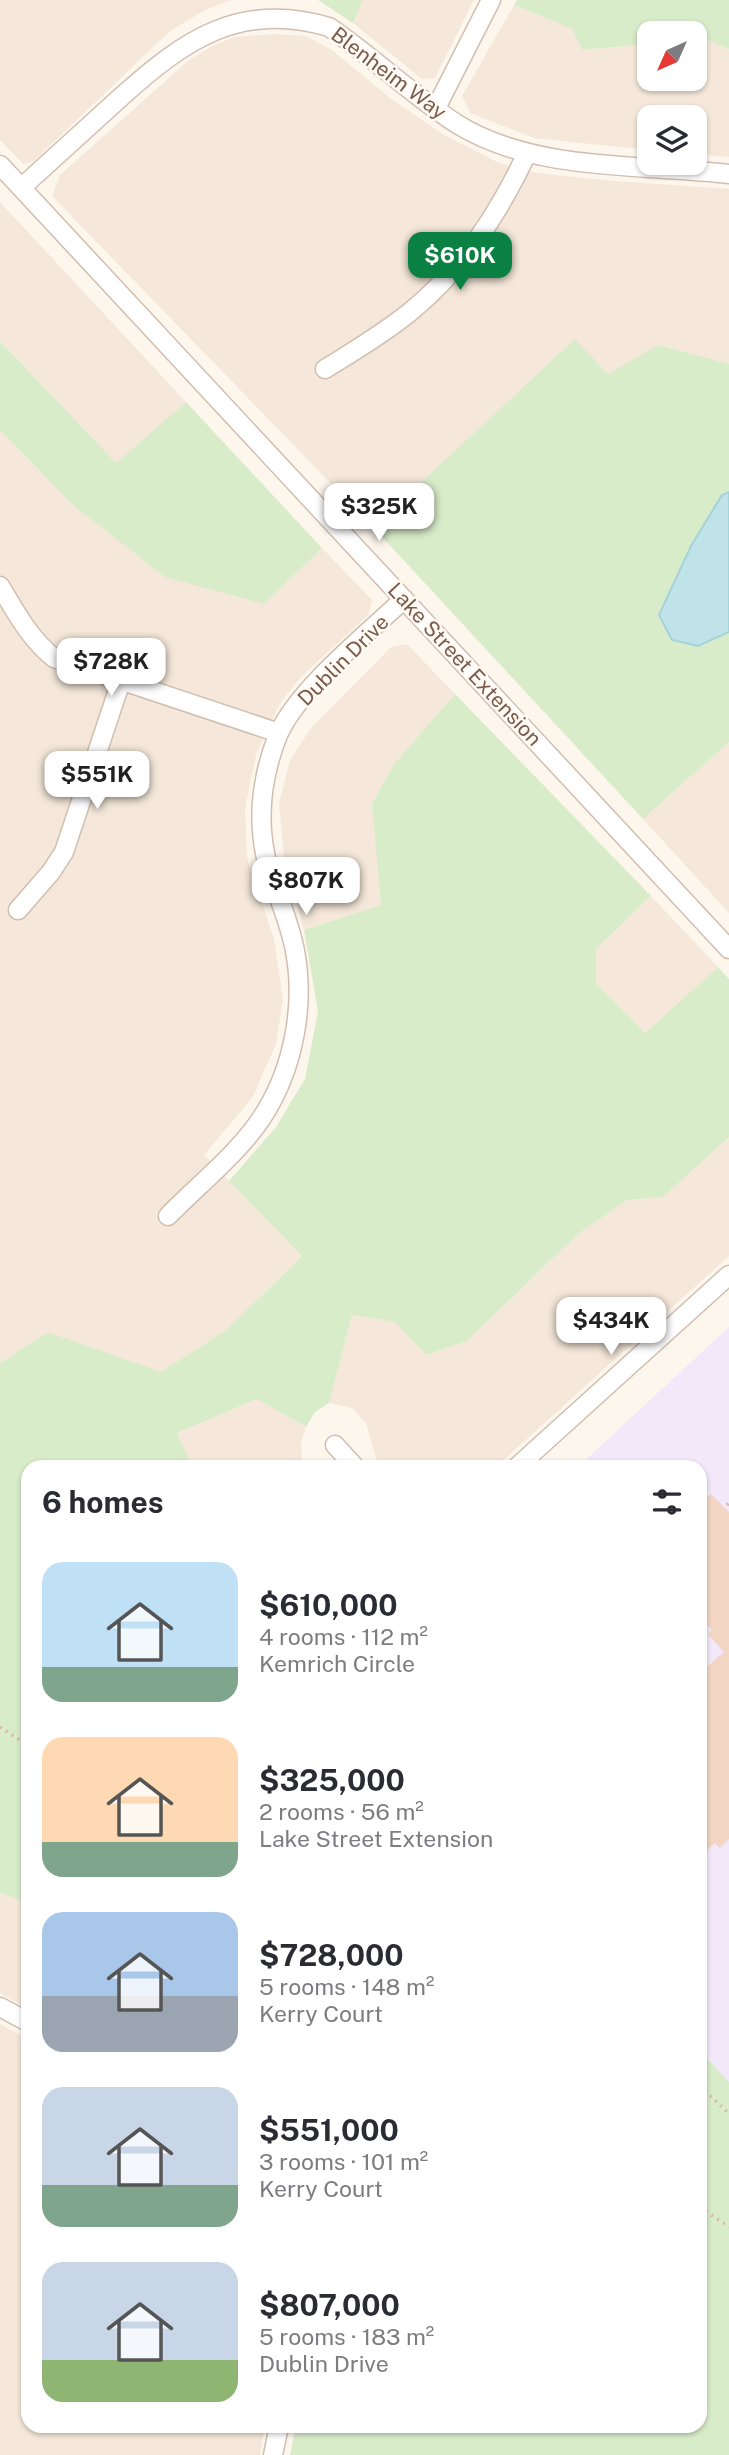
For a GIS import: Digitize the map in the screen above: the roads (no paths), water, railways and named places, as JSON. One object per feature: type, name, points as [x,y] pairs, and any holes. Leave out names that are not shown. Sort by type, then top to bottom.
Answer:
[{"type":"street","points":[[436,108],[491,0]]},
{"type":"street","name":"Blenheim Way","points":[[21,188],[174,50],[202,30],[228,19],[256,12],[308,17],[329,27],[458,124],[527,153],[593,162],[729,174]]},
{"type":"street","points":[[325,369],[369,342],[411,311],[449,276],[510,191],[527,153]]},
{"type":"street","name":"Lake Street Extension","points":[[0,165],[729,949]]},
{"type":"street","points":[[0,586],[39,646],[54,657],[279,733]]},
{"type":"street","name":"Dublin Drive","points":[[168,1216],[247,1137],[266,1111],[291,1050],[297,1018],[295,953],[287,920],[269,870],[262,837],[261,804],[267,770],[279,733],[316,682],[404,599]]},
{"type":"street","points":[[18,910],[51,872],[64,852],[121,681]]},
{"type":"street","points":[[525,1460],[729,1275]]},
{"type":"street","points":[[335,1446],[348,1460]]},
{"type":"street","points":[[0,2007],[21,2018]]},
{"type":"street","points":[[274,2455],[278,2433]]},
{"type":"water","points":[[729,492],[729,632],[698,646],[672,640],[659,615],[691,546],[722,495]]}]
